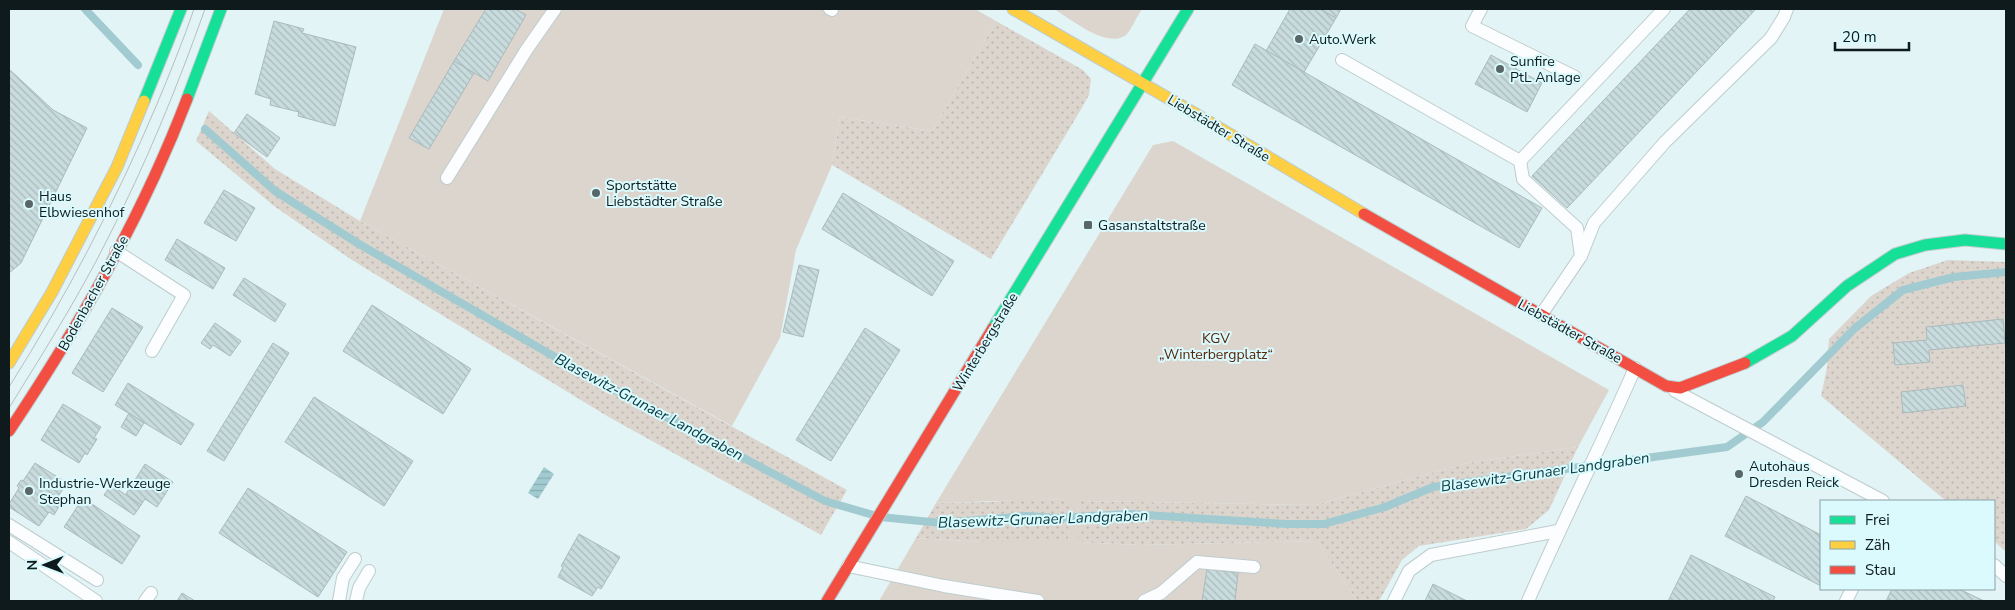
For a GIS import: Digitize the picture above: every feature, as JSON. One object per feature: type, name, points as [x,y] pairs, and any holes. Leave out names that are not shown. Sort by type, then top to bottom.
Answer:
[{"type":"street","points":[[9,363],[52,292],[117,168],[182,9]]},
{"type":"street","name":"Bodenbacher Straße","points":[[9,431],[81,319],[148,192],[193,86],[221,9]]},
{"type":"street","name":"Liebstädter Straße","points":[[1013,9],[1143,82],[1327,193],[1666,386]]},
{"type":"street","name":"Winterbergstraße","points":[[827,601],[1188,9]]},
{"type":"street","points":[[1666,386],[1680,388],[1748,362],[1792,336],[1847,286],[1895,254],[1924,246],[1965,240],[2006,244]]},
{"type":"lane","points":[[447,178],[526,49],[555,9]]},
{"type":"lane","points":[[1481,9],[1472,26],[1575,77]]},
{"type":"lane","points":[[1520,161],[1664,9]]},
{"type":"lane","points":[[1541,315],[1581,256],[1594,223],[1666,142],[1771,38],[1787,9]]},
{"type":"lane","points":[[1342,60],[1520,161]]},
{"type":"lane","points":[[1520,161],[1523,179],[1577,228],[1581,256]]},
{"type":"lane","points":[[116,251],[184,295],[152,351]]},
{"type":"lane","points":[[1528,601],[1558,531],[1582,487],[1635,368]]},
{"type":"lane","points":[[1666,386],[1768,442],[1881,500]]},
{"type":"lane","points":[[9,525],[97,580]]},
{"type":"lane","points":[[1394,601],[1409,571],[1431,555],[1558,531]]},
{"type":"lane","points":[[9,542],[96,601]]},
{"type":"lane","points":[[339,601],[343,578],[355,559]]},
{"type":"lane","points":[[1144,601],[1161,592],[1197,562],[1254,566]]},
{"type":"lane","points":[[848,566],[944,586],[1038,601]]},
{"type":"lane","points":[[1995,567],[2006,576]]},
{"type":"lane","points":[[356,601],[359,588],[369,571]]},
{"type":"green space","name":"Sportstätte Liebstädter Straße","points":[[444,9],[975,9],[996,21],[932,131],[840,117],[832,165],[796,250],[780,338],[732,426],[360,221]]},
{"type":"green space","points":[[1054,9],[1142,9],[1128,33],[1120,38],[1111,39],[1091,32]]},
{"type":"green space","points":[[996,21],[1083,70],[1091,79],[1089,95],[991,259],[832,165],[840,117],[932,131]]},
{"type":"green space","points":[[209,111],[275,169],[360,221],[847,490],[821,535],[607,416],[352,260],[274,206],[196,141]]},
{"type":"green space","name":"KGV „Winterbergplatz“","points":[[1173,141],[1609,390],[1578,447],[1467,463],[1315,505],[1079,501],[1078,542],[1139,545],[1317,541],[1357,601],[879,601],[916,538],[981,542],[1068,541],[1069,500],[936,503],[1153,145]]},
{"type":"green space","points":[[1948,260],[2006,262],[2006,552],[1995,542],[1995,500],[1945,500],[1821,396],[1827,368],[1829,339],[1871,296],[1909,273]]},
{"type":"green space","points":[[1578,447],[1549,510],[1526,529],[1419,546],[1402,560],[1379,601],[1357,601],[1317,541],[1139,545],[1077,542],[1079,501],[1315,505],[1467,463]]},
{"type":"green space","points":[[1028,499],[1070,500],[1068,542],[981,542],[916,538],[936,503]]},
{"type":"water","points":[[544,467],[554,474],[538,499],[528,493]]},
{"type":"building","points":[[486,9],[515,9],[526,15],[488,81],[454,61]]},
{"type":"building","points":[[1290,9],[1320,9],[1336,18],[1304,72],[1266,51]]},
{"type":"building","points":[[1320,9],[1341,9],[1336,18]]},
{"type":"building","points":[[1690,9],[1756,9],[1567,208],[1532,176]]},
{"type":"building","points":[[274,21],[304,29],[302,33],[356,47],[335,126],[298,116],[299,112],[270,105],[271,99],[255,94]]},
{"type":"building","points":[[1255,44],[1542,208],[1519,248],[1232,85]]},
{"type":"building","name":"Sunfire PtL Anlage","points":[[1491,55],[1542,83],[1527,112],[1475,84]]},
{"type":"building","points":[[454,61],[474,73],[429,149],[409,138]]},
{"type":"building","name":"Haus Elbwiesenhof","points":[[9,69],[53,110],[87,128],[21,263],[9,273],[10,142]]},
{"type":"building","points":[[247,114],[280,138],[267,157],[234,133]]},
{"type":"building","points":[[224,190],[255,208],[236,241],[204,223]]},
{"type":"building","points":[[843,193],[954,261],[932,296],[822,229]]},
{"type":"building","points":[[177,239],[225,268],[213,289],[165,260]]},
{"type":"building","points":[[799,265],[819,270],[803,337],[783,332]]},
{"type":"building","points":[[244,278],[286,304],[275,322],[233,295]]},
{"type":"building","points":[[372,305],[471,369],[443,414],[343,351]]},
{"type":"building","points":[[112,308],[143,327],[103,392],[72,373]]},
{"type":"building","points":[[2003,319],[2005,343],[1929,350],[1930,362],[1895,365],[1893,343],[1927,340],[1926,327]]},
{"type":"building","points":[[215,323],[241,341],[230,356],[213,345],[210,349],[201,343]]},
{"type":"building","points":[[865,328],[900,350],[831,461],[796,440]]},
{"type":"building","points":[[273,343],[289,353],[224,461],[207,451]]},
{"type":"building","points":[[128,383],[194,424],[181,445],[115,405]]},
{"type":"building","points":[[1963,385],[1966,406],[1903,413],[1901,392]]},
{"type":"building","points":[[314,397],[413,461],[384,506],[285,442]]},
{"type":"building","points":[[63,404],[101,427],[94,438],[97,439],[87,455],[85,453],[79,463],[41,440]]},
{"type":"building","points":[[129,413],[144,423],[136,436],[121,427]]},
{"type":"building","points":[[35,463],[67,483],[55,501],[60,505],[54,515],[49,512],[39,526],[9,507],[19,488],[17,486],[21,480],[23,481]]},
{"type":"building","points":[[145,464],[173,482],[157,507],[145,499],[141,505],[126,494]]},
{"type":"building","points":[[111,485],[141,505],[134,515],[104,495]]},
{"type":"building","points":[[248,488],[347,552],[318,597],[219,533]]},
{"type":"building","points":[[1746,496],[1820,534],[1820,585],[1725,536]]},
{"type":"building","points":[[83,498],[140,536],[122,564],[64,527]]},
{"type":"building","points":[[579,534],[620,557],[601,589],[598,587],[592,596],[558,577],[563,567],[561,566]]},
{"type":"building","points":[[1691,555],[1775,597],[1773,601],[1668,601]]},
{"type":"building","points":[[1207,569],[1238,573],[1235,601],[1202,601]]},
{"type":"building","points":[[1433,584],[1467,601],[1425,601]]},
{"type":"building","points":[[1892,590],[1961,590],[1984,601],[1886,601]]},
{"type":"building","points":[[182,593],[195,601],[177,601]]},
{"type":"waterway","name":"Blasewitz‐Grunaer Landgraben","points":[[85,9],[138,65]]},
{"type":"waterway","name":"Blasewitz‐Grunaer Landgraben","points":[[205,129],[275,191],[359,244],[581,372],[825,501],[880,517],[941,523],[1026,516],[1058,518],[1129,514],[1287,524],[1324,524],[1385,507],[1433,487],[1727,447],[1763,422],[1854,329],[1903,290],[1954,277],[2006,272]]},
{"type":"tram line","points":[[9,387],[70,284],[107,213],[157,104],[194,9]]},
{"type":"tram line","points":[[9,408],[72,304],[121,212],[160,126],[205,9]]},
{"type":"traffic: fast","points":[[144,101],[181,9]]},
{"type":"traffic: fast","points":[[187,99],[221,9]]},
{"type":"traffic: fast","points":[[993,328],[1188,9]]},
{"type":"traffic: fast","points":[[1745,363],[1792,336],[1847,286],[1895,254],[1925,245],[1965,240],[2006,244]]},
{"type":"traffic: slow","points":[[1013,9],[1364,214]]},
{"type":"traffic: slow","points":[[9,363],[52,292],[117,167],[144,101]]},
{"type":"traffic: jam","points":[[9,431],[60,351],[107,270],[150,186],[187,99]]},
{"type":"traffic: jam","points":[[1364,214],[1666,386],[1680,388],[1745,363]]},
{"type":"traffic: jam","points":[[827,601],[993,328]]},
{"type":"place","name":"Auto.Werk","points":[[1299,39]]},
{"type":"place","name":"Sunfire PtL Anlage","points":[[1500,69]]},
{"type":"place","name":"Sportstätte Liebstädter Straße","points":[[596,193]]},
{"type":"place","name":"Haus Elbwiesenhof","points":[[29,204]]},
{"type":"place","name":"Gasanstaltstraße","points":[[1088,225]]},
{"type":"place","name":"Autohaus Dresden Reick","points":[[1739,474]]},
{"type":"place","name":"Industrie-Werkzeuge Stephan","points":[[29,491]]}]
